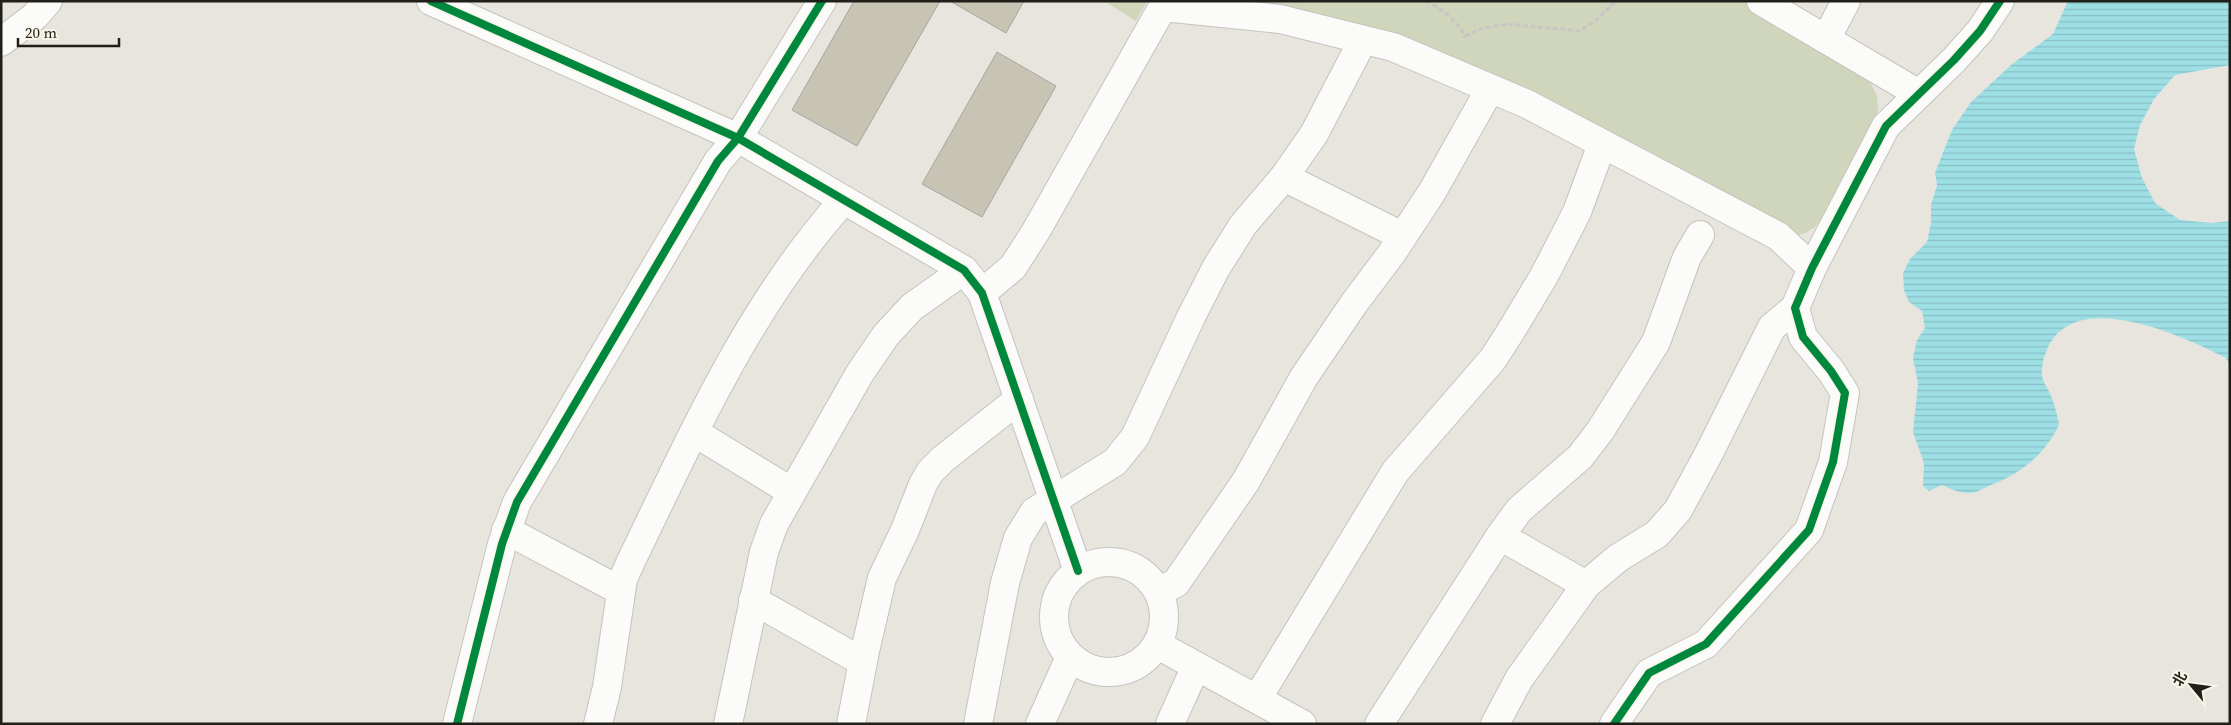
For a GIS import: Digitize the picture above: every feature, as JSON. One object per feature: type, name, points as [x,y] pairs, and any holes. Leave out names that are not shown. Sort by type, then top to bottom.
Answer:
[{"type":"street","points":[[1,42],[35,16],[48,1]]},
{"type":"street","points":[[431,1],[738,138],[964,270],[982,293],[1078,571]]},
{"type":"street","points":[[457,724],[506,530],[517,502],[718,161],[738,138],[822,1]]},
{"type":"street","points":[[1761,1],[1919,94]]},
{"type":"street","points":[[1826,39],[1846,1]]},
{"type":"street","points":[[1495,724],[1519,679],[1586,585],[1618,558],[1657,534],[1678,510],[1708,455],[1772,327],[1795,308],[1812,268],[1886,126],[1954,60],[1980,31],[2000,1]]},
{"type":"street","points":[[982,293],[1013,267],[1036,231],[1165,4],[1280,19],[1393,48],[1527,104],[1778,236],[1812,268]]},
{"type":"street","points":[[978,724],[1005,583],[1018,538],[1034,512],[1115,462],[1135,437],[1216,268],[1243,225],[1284,176],[1314,134],[1363,40]]},
{"type":"street","points":[[1158,591],[1176,583],[1190,565],[1246,481],[1304,377],[1432,192],[1478,83]]},
{"type":"street","points":[[1257,699],[1394,472],[1493,359],[1511,331],[1544,276],[1577,212],[1602,144]]},
{"type":"street","points":[[1284,176],[1402,236]]},
{"type":"street","points":[[598,724],[607,687],[624,580],[632,559],[718,384],[746,334],[817,230],[844,200]]},
{"type":"street","points":[[1379,724],[1500,536],[1520,510],[1580,457],[1600,431],[1656,342],[1687,257],[1700,235]]},
{"type":"street","points":[[728,724],[764,552],[774,524],[860,372],[886,335],[912,307],[964,270]]},
{"type":"street","points":[[1614,724],[1650,673],[1706,644],[1809,530],[1833,462],[1845,393],[1831,371],[1803,337],[1795,308]]},
{"type":"street","points":[[851,724],[882,578],[905,530],[926,478],[943,459],[1019,399]]},
{"type":"street","points":[[694,432],[792,492]]},
{"type":"street","points":[[506,530],[622,591]]},
{"type":"street","points":[[1500,536],[1586,585]]},
{"type":"street","points":[[1114,561],[1132,566],[1147,576],[1158,591],[1164,608],[1164,627],[1158,645],[1146,659],[1130,669],[1112,673],[1094,671],[1070,657],[1056,635],[1054,617],[1056,599],[1065,583],[1078,571],[1095,563],[1114,561]]},
{"type":"street","points":[[753,600],[863,662]]},
{"type":"street","points":[[1158,645],[1257,699],[1288,720]]},
{"type":"street","points":[[1040,724],[1070,657]]},
{"type":"street","points":[[1170,724],[1196,666]]},
{"type":"path","points":[[1426,1],[1436,6],[1461,28],[1478,83]]},
{"type":"path","points":[[1464,36],[1484,28],[1507,24],[1580,31],[1595,21],[1616,1]]},
{"type":"green space","points":[[1104,1],[1147,1],[1136,21]]},
{"type":"green space","points":[[1249,1],[1743,1],[1866,74],[1877,96],[1878,110],[1873,127],[1828,211],[1815,227],[1795,236],[1265,4]]},
{"type":"water","points":[[2068,1],[2230,1],[2230,65],[2175,75],[2154,99],[2140,125],[2134,149],[2142,178],[2155,203],[2180,220],[2212,223],[2230,221],[2230,365],[2226,358],[2151,327],[2121,320],[2094,319],[2070,325],[2052,340],[2042,368],[2043,379],[2054,403],[2059,425],[2039,454],[2013,475],[1977,491],[1962,492],[1942,485],[1929,491],[1923,486],[1924,463],[1913,432],[1918,384],[1913,358],[1917,340],[1925,328],[1922,311],[1909,302],[1904,290],[1903,273],[1910,259],[1927,242],[1931,223],[1931,205],[1937,185],[1935,173],[1952,130],[1971,102],[2011,65],[2053,34]]},
{"type":"building","points":[[854,1],[940,1],[857,146],[792,110]]},
{"type":"building","points":[[950,1],[1024,1],[1006,33]]},
{"type":"building","points":[[997,52],[1056,86],[982,217],[922,184]]},
{"type":"cycle path","points":[[431,1],[738,138],[964,270],[982,293],[1078,571]]},
{"type":"cycle path","points":[[457,724],[502,544],[517,502],[718,161],[738,138],[822,1]]},
{"type":"cycle path","points":[[1614,724],[1649,673],[1706,644],[1809,530],[1833,462],[1845,393],[1831,371],[1803,337],[1795,308],[1812,268],[1886,126],[1954,60],[1980,31],[2000,1]]}]
